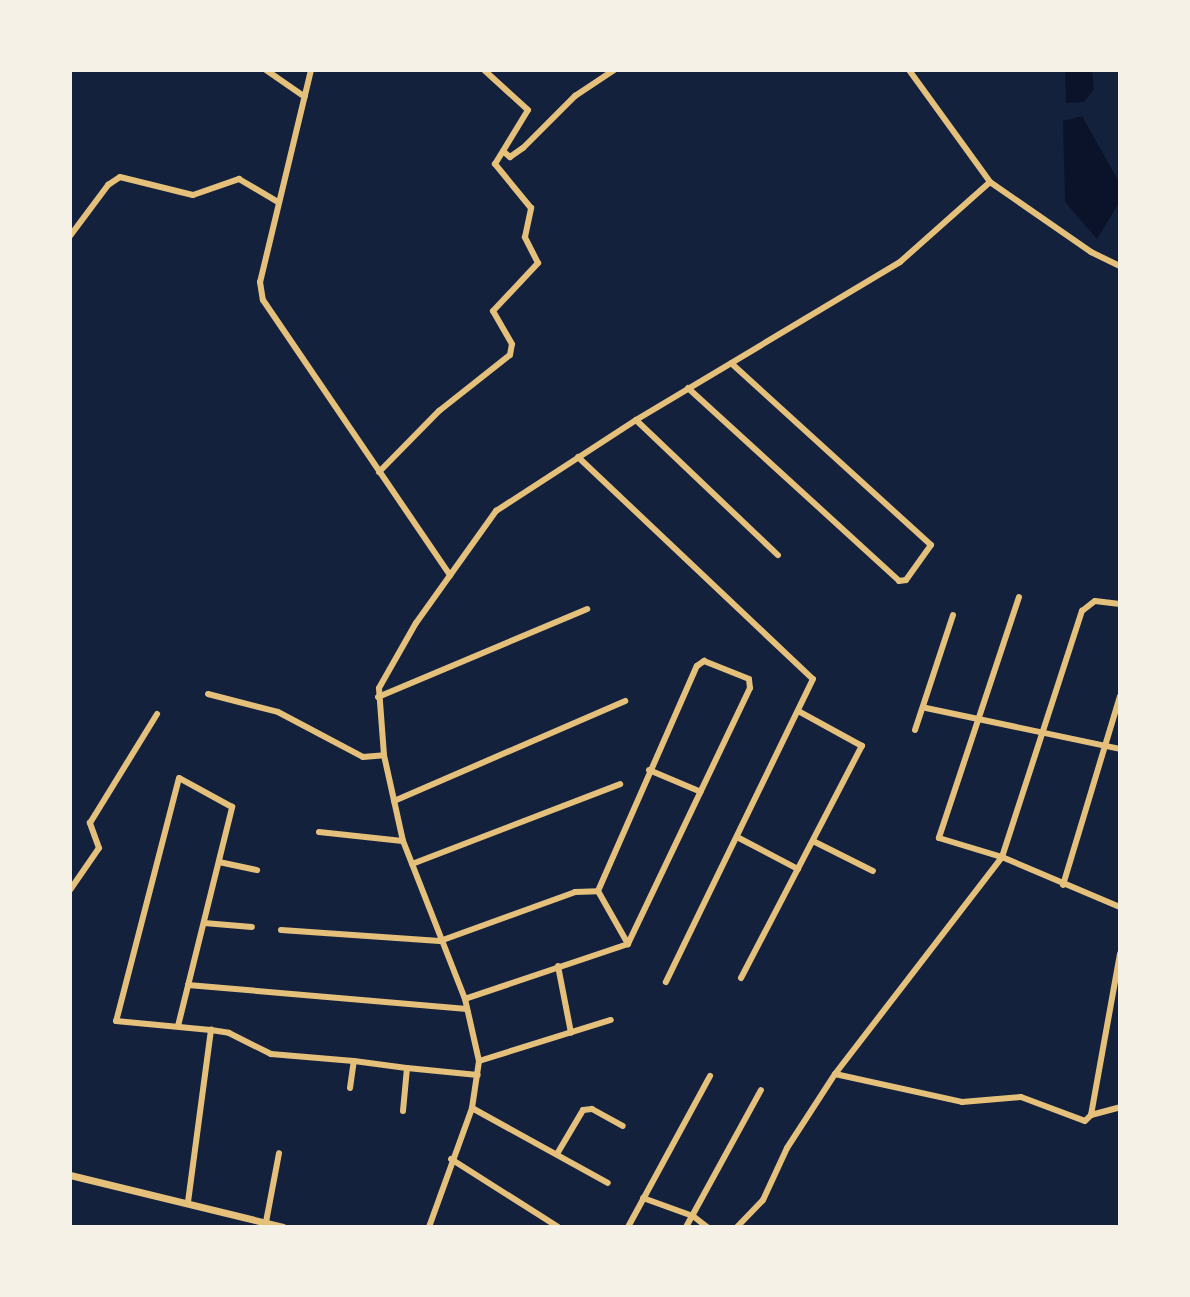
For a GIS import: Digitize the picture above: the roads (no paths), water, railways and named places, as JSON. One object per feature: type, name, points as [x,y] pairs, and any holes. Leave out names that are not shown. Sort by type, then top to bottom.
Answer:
[{"type":"street","points":[[266,70],[305,97]]},
{"type":"street","points":[[311,70],[260,282],[263,300],[450,575]]},
{"type":"street","points":[[379,472],[439,411],[510,355],[512,344],[493,311],[538,263],[525,237],[531,208],[495,167],[528,110],[484,70]]},
{"type":"street","points":[[504,152],[510,157],[523,148],[581,91],[614,70]]},
{"type":"street","points":[[909,70],[990,182],[1091,252],[1120,266]]},
{"type":"street","points":[[70,236],[108,185],[120,177],[193,195],[239,179],[278,202]]},
{"type":"street","points":[[429,1227],[451,1159],[472,1108],[479,1061],[465,999],[403,841],[384,755],[378,697],[416,623],[496,511],[636,420],[900,262],[990,182]]},
{"type":"street","points":[[688,388],[899,581],[906,580],[931,545],[731,363]]},
{"type":"street","points":[[636,420],[778,555]]},
{"type":"street","points":[[578,457],[813,679],[666,982]]},
{"type":"street","points":[[1019,597],[980,720],[938,835],[1002,857],[1120,907]]},
{"type":"street","points":[[737,1227],[763,1200],[787,1148],[835,1074],[1002,857],[1045,733],[1082,611],[1095,601],[1120,604]]},
{"type":"street","points":[[378,697],[587,609]]},
{"type":"street","points":[[915,730],[926,708],[953,615]]},
{"type":"street","points":[[465,999],[628,944],[750,688],[749,679],[700,663],[649,770],[598,891]]},
{"type":"street","points":[[208,694],[278,712],[363,757],[384,755]]},
{"type":"street","points":[[1063,885],[1120,696]]},
{"type":"street","points":[[394,801],[625,701]]},
{"type":"street","points":[[926,708],[1120,749]]},
{"type":"street","points":[[741,978],[862,746],[798,711]]},
{"type":"street","points":[[70,890],[99,848],[90,823],[157,714]]},
{"type":"street","points":[[649,770],[701,792]]},
{"type":"street","points":[[178,1026],[232,807],[179,778],[116,1021],[229,1033],[271,1054],[478,1075]]},
{"type":"street","points":[[412,864],[620,784]]},
{"type":"street","points":[[319,832],[403,841]]},
{"type":"street","points":[[737,837],[798,869]]},
{"type":"street","points":[[813,841],[873,871]]},
{"type":"street","points":[[219,862],[257,870]]},
{"type":"street","points":[[598,891],[628,944]]},
{"type":"street","points":[[281,930],[440,941],[575,892],[598,891]]},
{"type":"street","points":[[204,923],[252,927]]},
{"type":"street","points":[[1091,1115],[1120,954]]},
{"type":"street","points":[[558,966],[571,1033]]},
{"type":"street","points":[[188,985],[467,1009]]},
{"type":"street","points":[[479,1061],[611,1020]]},
{"type":"street","points":[[188,1202],[211,1030]]},
{"type":"street","points":[[350,1088],[354,1061]]},
{"type":"street","points":[[403,1111],[407,1068]]},
{"type":"street","points":[[835,1074],[962,1102],[1021,1097],[1083,1122],[1091,1115],[1120,1107]]},
{"type":"street","points":[[628,1227],[710,1076]]},
{"type":"street","points":[[686,1227],[761,1090]]},
{"type":"street","points":[[472,1108],[608,1183]]},
{"type":"street","points":[[557,1154],[583,1110],[592,1109],[623,1126]]},
{"type":"street","points":[[266,1222],[279,1153]]},
{"type":"street","points":[[451,1159],[558,1227]]},
{"type":"street","points":[[70,1175],[283,1227]]},
{"type":"street","points":[[643,1198],[693,1216],[707,1227]]},
{"type":"water","points":[[1065,70],[1092,70],[1094,89],[1084,102],[1066,103]]},
{"type":"water","points":[[1082,116],[1119,182],[1119,203],[1097,239],[1065,202],[1063,121]]}]
